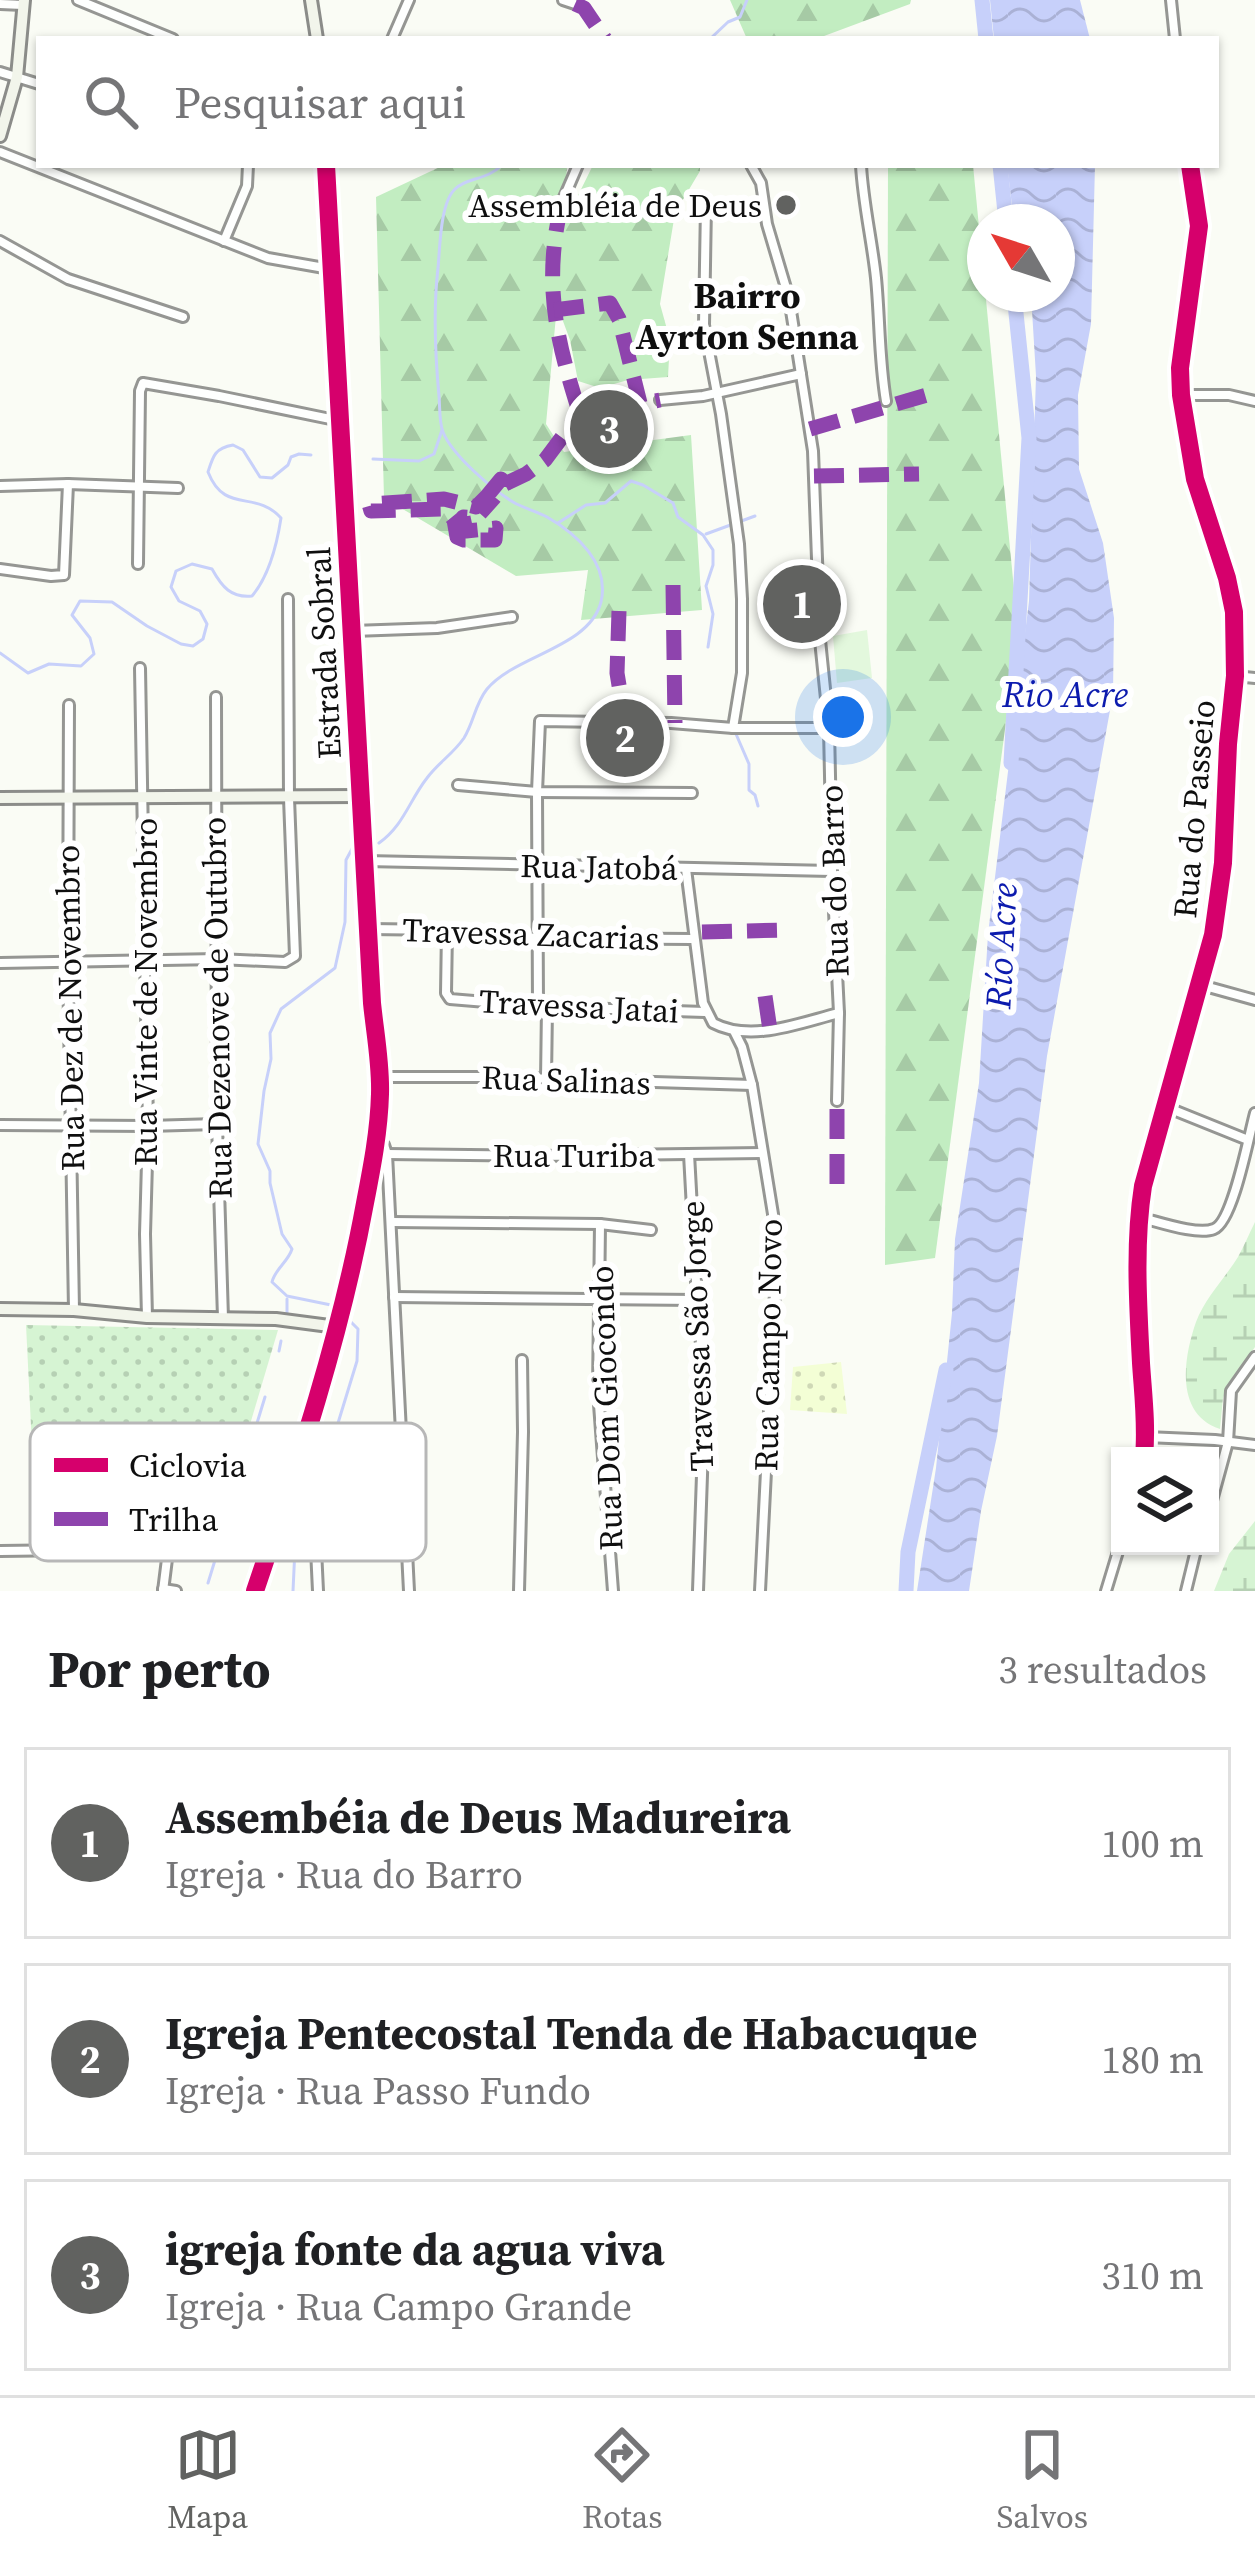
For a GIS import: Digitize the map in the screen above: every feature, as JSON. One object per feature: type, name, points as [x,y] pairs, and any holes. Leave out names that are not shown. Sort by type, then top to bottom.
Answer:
[{"type":"street","points":[[78,0],[166,36]]},
{"type":"street","points":[[298,0],[312,3],[316,36]]},
{"type":"street","points":[[393,36],[409,0]]},
{"type":"street","points":[[563,0],[575,4]]},
{"type":"street","points":[[1171,0],[1175,36]]},
{"type":"street","points":[[0,4],[23,2],[17,77],[0,136]]},
{"type":"street","points":[[0,72],[36,83]]},
{"type":"street","points":[[0,152],[36,166]]},
{"type":"street","points":[[40,168],[268,258],[330,269]]},
{"type":"street","points":[[224,241],[247,186],[248,168]]},
{"type":"street","name":"Estrada Sobral","points":[[310,1423],[356,1261],[377,1137],[381,1077],[372,1003],[326,168]]},
{"type":"street","points":[[562,202],[577,168]]},
{"type":"street","name":"Rua do Barro","points":[[752,168],[789,298],[813,451],[820,640],[830,728],[839,1013],[837,1101]]},
{"type":"street","points":[[861,168],[886,401]]},
{"type":"street","name":"Rua do Passeio","points":[[1145,1447],[1138,1216],[1220,898],[1235,676],[1234,612],[1195,478],[1181,394],[1180,368],[1198,226],[1190,168]]},
{"type":"street","points":[[706,205],[704,325],[739,544],[742,598],[742,673],[733,728]]},
{"type":"street","points":[[0,241],[68,279],[183,317]]},
{"type":"street","points":[[660,400],[801,374]]},
{"type":"street","points":[[138,564],[142,384],[219,395],[340,422]]},
{"type":"street","points":[[1181,394],[1255,401]]},
{"type":"street","points":[[0,569],[63,577],[68,484]]},
{"type":"street","points":[[0,486],[178,488]]},
{"type":"street","points":[[0,963],[291,960],[295,950],[288,599]]},
{"type":"street","points":[[353,631],[437,628],[512,617]]},
{"type":"street","name":"Rua Vinte de Novembro","points":[[140,668],[147,1317]]},
{"type":"street","points":[[1235,676],[1255,678]]},
{"type":"street","name":"Rua Dezenove de Outubro","points":[[216,697],[217,1124],[223,1318]]},
{"type":"street","name":"Rua Dez de Novembro","points":[[69,705],[74,1310]]},
{"type":"street","points":[[546,1080],[537,938],[540,721],[830,728]]},
{"type":"street","points":[[458,785],[537,792],[692,793]]},
{"type":"street","points":[[0,798],[362,796]]},
{"type":"street","name":"Rua Jatobá","points":[[365,861],[832,872]]},
{"type":"street","points":[[686,869],[705,1012],[712,1022],[730,1030],[770,1030],[839,1013]]},
{"type":"street","name":"Travessa Zacarias","points":[[369,929],[537,938],[693,939]]},
{"type":"street","name":"Travessa Jatai","points":[[447,931],[448,997],[705,1012]]},
{"type":"street","points":[[1201,985],[1255,1000]]},
{"type":"street","name":"Rua Campo Novo","points":[[730,1030],[742,1047],[752,1085],[773,1214],[776,1289],[760,1591]]},
{"type":"street","name":"Rua Salinas","points":[[381,1077],[752,1085]]},
{"type":"street","points":[[1166,1107],[1248,1140]]},
{"type":"street","points":[[1138,1216],[1190,1229],[1210,1231],[1221,1225],[1255,1113]]},
{"type":"street","points":[[0,1125],[217,1124]]},
{"type":"street","points":[[377,1137],[387,1154],[400,1423]]},
{"type":"street","name":"Rua Turiba","points":[[387,1154],[762,1153]]},
{"type":"street","name":"Travessa São Jorge","points":[[689,1154],[705,1388],[698,1591]]},
{"type":"street","points":[[392,1222],[600,1224],[651,1230]]},
{"type":"street","name":"Rua Dom Giocondo","points":[[600,1224],[600,1440],[613,1591]]},
{"type":"street","points":[[394,1297],[697,1300]]},
{"type":"street","points":[[0,1309],[276,1319],[337,1327]]},
{"type":"street","points":[[1219,1475],[1228,1442],[1231,1391],[1255,1357]]},
{"type":"street","points":[[519,1591],[522,1360]]},
{"type":"street","points":[[1146,1437],[1255,1445]]},
{"type":"street","points":[[0,1551],[30,1551]]},
{"type":"street","points":[[1106,1591],[1117,1555]]},
{"type":"street","points":[[1186,1591],[1195,1555]]},
{"type":"street","name":"Estrada Sobral","points":[[255,1591],[265,1561]]},
{"type":"street","points":[[317,1561],[318,1591]]},
{"type":"street","points":[[407,1561],[409,1591]]},
{"type":"street","points":[[163,1590],[176,1591]]},
{"type":"green space","points":[[730,0],[911,0],[824,36],[746,36]]},
{"type":"green space","points":[[438,168],[567,168],[564,224],[592,168],[700,168],[675,213],[660,304],[670,340],[668,377],[600,388],[578,381],[557,305],[546,424],[564,452],[691,435],[702,610],[581,620],[588,570],[516,576],[384,498],[376,197]]},
{"type":"green space","points":[[888,168],[973,168],[977,204],[967,204],[967,312],[987,312],[1018,631],[935,1258],[885,1265]]},
{"type":"green space","points":[[1255,1222],[1255,1347],[1228,1386],[1220,1429],[1195,1411],[1189,1398],[1188,1352],[1200,1313]]},
{"type":"green space","points":[[26,1325],[278,1330],[250,1423],[31,1423]]},
{"type":"green space","points":[[1255,1521],[1255,1591],[1214,1591],[1229,1554]]},
{"type":"sand","points":[[841,1362],[847,1414],[790,1410],[793,1367]]},
{"type":"shaded area","points":[[867,630],[872,678],[837,683],[833,636]]},
{"type":"water","points":[[990,0],[1080,0],[1089,36],[994,36]]},
{"type":"water","name":"Rio Acre","points":[[1007,168],[1095,168],[1091,324],[1078,395],[1079,469],[1103,543],[1114,618],[1113,694],[1047,1056],[997,1436],[969,1591],[917,1591],[936,1468],[955,1239],[979,1083],[988,934],[1029,601],[1036,376],[1032,312],[1075,312],[1075,204],[1012,204]]},
{"type":"waterway","points":[[713,36],[740,17],[747,0]]},
{"type":"waterway","name":"Río Acre","points":[[982,0],[986,36]]},
{"type":"waterway","points":[[379,843],[400,821],[431,773],[464,738],[487,689],[499,677],[582,630],[601,602],[601,575],[580,541],[494,489],[455,451],[442,428],[435,316],[444,215],[455,189],[498,168]]},
{"type":"waterway","name":"Río Acre","points":[[1000,168],[1004,204]]},
{"type":"waterway","name":"Río Acre","points":[[1011,763],[1029,438],[1016,312]]},
{"type":"waterway","points":[[373,459],[419,461],[434,454],[442,430]]},
{"type":"waterway","points":[[0,653],[28,673],[49,664],[81,666],[94,654],[90,638],[72,615],[80,601],[112,602],[147,626],[193,646],[203,639],[207,624],[200,611],[179,601],[171,587],[176,571],[192,564],[212,569],[228,590],[252,596],[271,559],[281,518],[271,509],[223,493],[208,472],[213,457],[233,445],[243,450],[260,477],[272,478],[291,457],[311,455]]},
{"type":"waterway","points":[[558,523],[586,505],[605,503],[631,481],[673,503],[678,517],[703,535],[713,550],[706,586],[713,614],[708,647]]},
{"type":"waterway","points":[[706,534],[755,516]]},
{"type":"waterway","points":[[736,734],[749,764],[749,790],[758,806]]},
{"type":"waterway","points":[[331,1305],[287,1296],[272,1282],[292,1249],[282,1234],[270,1171],[258,1144],[271,1059],[270,1033],[281,1009],[335,968],[345,922],[346,860],[353,847]]},
{"type":"waterway","points":[[287,1299],[287,1315]]},
{"type":"waterway","points":[[338,1423],[357,1361],[358,1329],[351,1322]]},
{"type":"waterway","points":[[279,1351],[281,1341]]},
{"type":"waterway","name":"Río Acre","points":[[906,1591],[908,1552],[946,1370]]},
{"type":"waterway","points":[[257,1423],[265,1397]]},
{"type":"waterway","points":[[208,1583],[215,1561]]},
{"type":"waterway","points":[[293,1591],[294,1561]]},
{"type":"marked path","points":[[575,4],[584,8],[603,36]]},
{"type":"marked path","points":[[562,202],[553,257],[554,308],[571,384],[584,415]]},
{"type":"marked path","points":[[554,310],[610,303],[619,319],[640,403]]},
{"type":"marked path","points":[[810,429],[927,395]]},
{"type":"marked path","points":[[505,484],[545,460],[584,415],[660,400]]},
{"type":"marked path","points":[[814,476],[919,474]]},
{"type":"marked path","points":[[487,496],[501,479],[505,484],[493,499],[487,496],[476,507],[444,499],[369,504],[371,511],[445,509],[454,520],[457,537],[495,540],[496,528],[466,531],[463,517],[476,518],[493,499]]},
{"type":"marked path","points":[[673,585],[675,723]]},
{"type":"marked path","points":[[619,611],[617,673],[625,722]]},
{"type":"marked path","points":[[702,932],[783,930]]},
{"type":"marked path","points":[[765,996],[770,1030]]},
{"type":"marked path","points":[[837,1101],[837,1184]]},
{"type":"cycle path","points":[[309,1423],[355,1252],[377,1135],[380,1071],[372,1003],[326,168]]},
{"type":"cycle path","points":[[1144,1447],[1140,1208],[1213,935],[1223,863],[1235,676],[1234,612],[1195,479],[1181,395],[1180,368],[1199,226],[1190,168]]},
{"type":"cycle path","points":[[255,1591],[265,1561]]},
{"type":"place","name":"Assembléia de Deus","points":[[786,205]]},
{"type":"place","name":"igreja fonte da agua viva","points":[[609,429]]},
{"type":"place","name":"Assembéia de Deus Madureira","points":[[802,604]]},
{"type":"place","name":"Igreja Pentecostal Tenda de Habacuque","points":[[625,738]]},
{"type":"district","name":"Bairro Ayrton Senna","points":[[747,316]]}]
